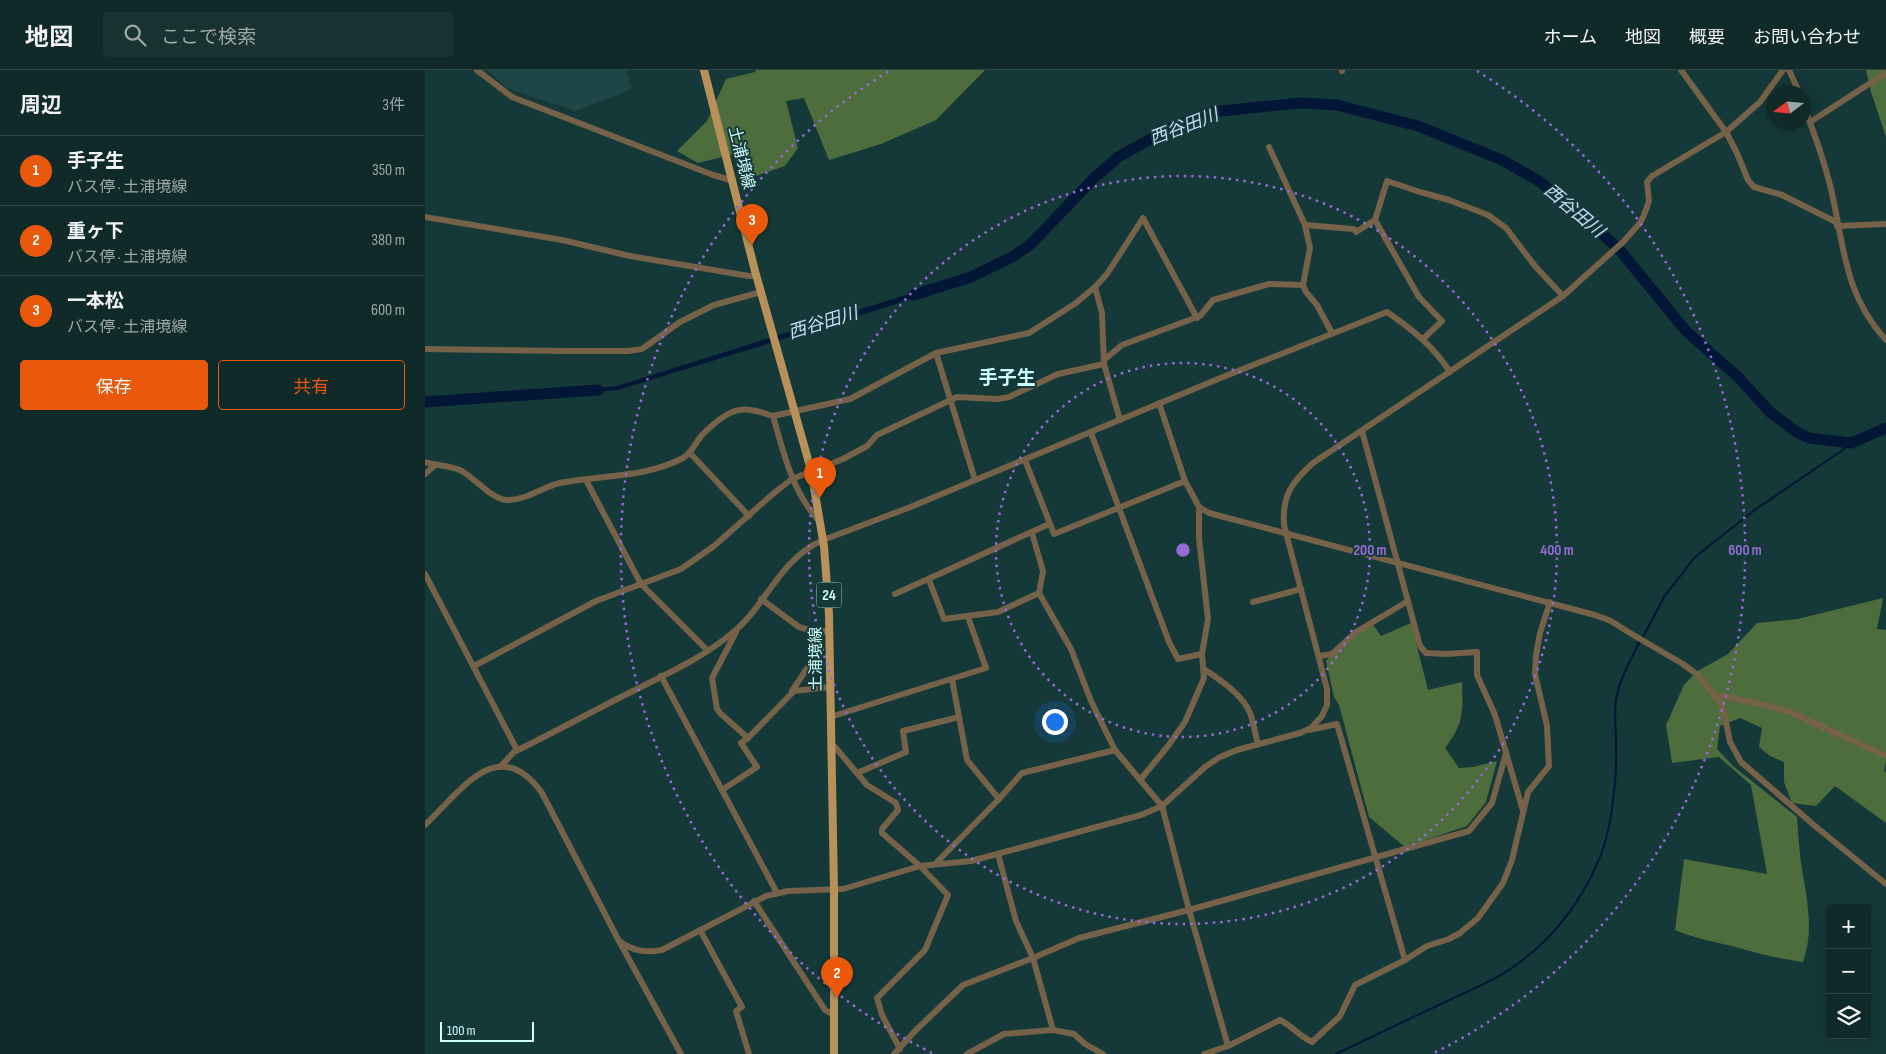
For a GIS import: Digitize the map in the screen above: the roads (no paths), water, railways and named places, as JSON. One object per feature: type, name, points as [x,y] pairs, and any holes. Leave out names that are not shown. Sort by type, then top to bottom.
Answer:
[{"type":"main road","name":"土浦境線","points":[[704,70],[756,276],[811,470],[823,540],[828,584],[829,629],[834,890],[834,1054]]},
{"type":"street","points":[[477,70],[512,97],[713,175],[733,180]]},
{"type":"street","points":[[1681,70],[1726,132],[1737,153],[1747,180],[1754,187],[1782,196],[1837,224],[1886,224]]},
{"type":"street","points":[[1306,730],[1315,724],[1327,706],[1327,689],[1320,656],[1286,534],[1283,510],[1287,492],[1297,477],[1313,462],[1563,296],[1623,242],[1644,215],[1649,201],[1647,182],[1652,176],[1726,132],[1759,102],[1783,70]]},
{"type":"street","points":[[1789,70],[1796,85]]},
{"type":"street","points":[[1811,121],[1886,73]]},
{"type":"street","points":[[1811,125],[1830,186],[1846,268],[1872,323],[1886,340]]},
{"type":"street","points":[[1269,147],[1305,225],[1310,248],[1303,285],[1305,292],[1317,305],[1332,333]]},
{"type":"street","points":[[1305,225],[1353,229],[1356,232],[1375,220],[1387,181],[1449,200],[1488,215],[1506,228],[1535,266],[1563,296]]},
{"type":"street","points":[[425,217],[562,240],[630,256],[756,276]]},
{"type":"street","points":[[425,462],[451,466],[462,471],[497,497],[505,500],[518,498],[558,484],[649,471],[683,458],[690,453],[702,436],[714,425],[725,416],[739,410],[762,412],[773,416],[849,399],[935,353],[1029,333],[1076,304],[1095,287],[1107,274],[1143,218],[1197,318]]},
{"type":"street","points":[[1375,220],[1419,297],[1443,321],[1423,339]]},
{"type":"street","points":[[473,666],[596,601],[681,569],[695,560],[792,479],[843,459],[867,446],[877,435],[950,400],[957,397],[998,399],[1009,397],[1058,374],[1104,362],[1122,345],[1197,318],[1213,300],[1223,296],[1269,284],[1303,285]]},
{"type":"street","points":[[1095,287],[1102,313],[1104,362],[1120,420]]},
{"type":"street","points":[[425,349],[571,351],[628,351],[642,349],[698,312],[714,305],[761,292]]},
{"type":"street","points":[[500,766],[517,750],[708,651],[744,623],[773,583],[796,558],[810,546],[823,540],[1025,460],[1159,403],[1387,312],[1409,326],[1435,350],[1450,372]]},
{"type":"street","points":[[935,353],[975,480]]},
{"type":"street","points":[[1140,780],[1185,722],[1204,678],[1201,654],[1208,618],[1199,538],[1199,507],[1185,481],[1159,403]]},
{"type":"street","points":[[773,416],[792,479],[801,498],[820,522]]},
{"type":"street","points":[[1362,431],[1420,646],[1426,653],[1477,652],[1477,675],[1495,715],[1523,812]]},
{"type":"street","points":[[1091,433],[1169,642],[1178,659],[1201,654]]},
{"type":"street","points":[[690,453],[749,516]]},
{"type":"street","points":[[1025,460],[1054,534],[1185,481]]},
{"type":"street","points":[[425,474],[435,465]]},
{"type":"street","points":[[586,480],[641,584],[708,651]]},
{"type":"street","points":[[1199,507],[1209,513],[1595,614],[1611,621],[1691,669],[1716,696],[1725,717],[1730,742],[1741,762],[1886,884]]},
{"type":"street","points":[[895,594],[1049,524]]},
{"type":"street","points":[[1032,533],[1043,571],[1039,592],[1071,649],[1091,701],[1115,750],[1162,806],[1189,910],[1228,1046]]},
{"type":"street","points":[[425,574],[517,750]]},
{"type":"street","points":[[929,580],[944,619],[998,612],[1039,592]]},
{"type":"street","points":[[1253,602],[1301,589]]},
{"type":"street","points":[[761,599],[799,627],[820,633],[829,629]]},
{"type":"street","points":[[1320,656],[1332,654],[1356,632],[1408,601]]},
{"type":"street","points":[[1204,1054],[1228,1046],[1279,1020],[1286,1023],[1303,1038],[1312,1042],[1340,1016],[1355,985],[1405,960],[1427,946],[1449,939],[1460,933],[1479,916],[1503,883],[1512,860],[1528,792],[1549,766],[1547,726],[1535,674],[1540,633],[1550,602]]},
{"type":"street","points":[[830,717],[986,668],[968,617]]},
{"type":"street","points":[[736,630],[736,634],[712,678],[717,709],[748,738]]},
{"type":"street","points":[[722,790],[757,767],[741,743],[757,730],[790,693],[814,658],[820,633]]},
{"type":"street","points":[[1204,669],[1239,698],[1250,712],[1258,744]]},
{"type":"street","points":[[661,676],[777,893]]},
{"type":"street","points":[[952,679],[967,760],[999,799]]},
{"type":"street","points":[[790,693],[801,689],[830,687]]},
{"type":"street","points":[[1716,696],[1724,696],[1784,711],[1886,756]]},
{"type":"street","points":[[857,773],[905,752],[903,732],[959,717]]},
{"type":"street","points":[[619,941],[637,951],[651,952],[662,950],[754,902],[777,893],[834,890],[857,886],[920,866],[971,861],[1141,814],[1162,806],[1205,767],[1221,757],[1306,730],[1337,724],[1377,857],[1405,960]]},
{"type":"street","points":[[831,747],[835,747],[867,785],[896,803],[898,810],[882,832],[946,892],[948,899],[925,950],[877,998],[882,1016],[900,1049]]},
{"type":"street","points":[[935,864],[1022,773],[1115,750]]},
{"type":"street","points":[[895,1054],[915,1031],[963,985],[1079,938],[1189,910],[1469,831],[1492,803],[1506,753]]},
{"type":"street","points":[[425,825],[476,776],[484,771],[500,766],[509,766],[526,774],[542,793],[619,941],[681,1054]]},
{"type":"street","points":[[998,854],[1016,921],[1033,958],[1053,1030]]},
{"type":"street","points":[[754,902],[825,1010],[834,1015]]},
{"type":"street","points":[[701,930],[742,1007],[736,1010],[749,1054]]},
{"type":"street","points":[[967,1054],[1004,1034],[1053,1030],[1074,1034],[1085,1044],[1103,1054]]},
{"type":"water","points":[[928,288],[929,292],[890,306],[618,390],[584,393],[584,389],[617,386]]},
{"type":"waterway","name":"西谷田川","points":[[914,295],[971,277],[1014,256],[1031,244],[1094,178],[1118,157],[1169,129],[1211,112],[1299,103],[1337,105],[1418,126],[1502,160],[1539,181],[1611,242],[1686,331],[1737,376],[1770,412],[1795,431],[1809,438],[1851,443],[1886,428]]},
{"type":"waterway","name":"西谷田川","points":[[425,402],[598,390]]},
{"type":"waterway","points":[[1643,637],[1664,597],[1695,557],[1756,509],[1851,443]]},
{"type":"waterway","points":[[1336,1054],[1506,972],[1540,945],[1570,911],[1593,873],[1608,831],[1615,777],[1616,700],[1629,662],[1640,641]]},
{"type":"place","name":"一本松","points":[[752,245]]},
{"type":"place","name":"手子生","points":[[820,498]]},
{"type":"place","name":"重ヶ下","points":[[837,998]]},
{"type":"district","name":"手子生","points":[[1007,378]]}]
